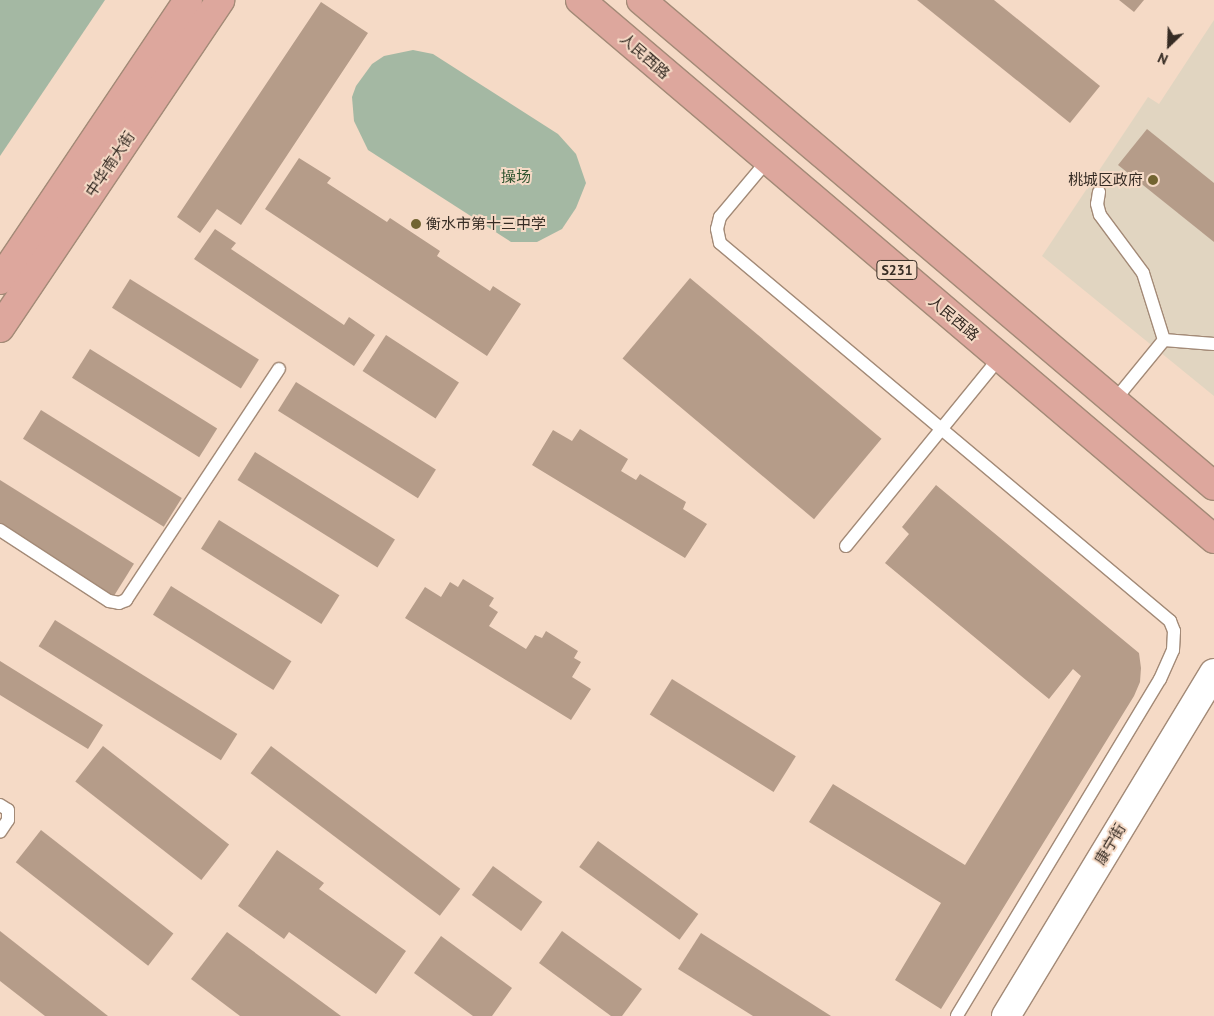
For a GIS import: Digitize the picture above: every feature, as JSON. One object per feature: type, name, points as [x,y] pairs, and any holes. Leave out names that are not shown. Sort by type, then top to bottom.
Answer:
[{"type":"main road","name":"中华南大街","points":[[0,280],[188,0]]},
{"type":"main road","name":"中华南大街","points":[[0,328],[220,0]]},
{"type":"main road","name":"人民西路","points":[[580,0],[1214,539]]},
{"type":"main road","name":"S231","points":[[641,0],[1214,486]]},
{"type":"street","name":"康宁街","points":[[1006,1016],[1214,673]]},
{"type":"lane","points":[[767,160],[720,217],[717,229],[720,243],[1170,621],[1174,632],[1173,650],[1160,679],[957,1016]]},
{"type":"lane","points":[[1099,192],[1097,204],[1100,215],[1143,272],[1164,340]]},
{"type":"lane","points":[[1114,401],[1164,340]]},
{"type":"lane","points":[[1164,340],[1214,344]]},
{"type":"lane","points":[[846,546],[1000,357]]},
{"type":"lane","points":[[0,530],[109,601],[119,603],[126,600],[279,369]]},
{"type":"lane","points":[[0,805],[8,810],[8,820],[0,832]]},
{"type":"shaded area","name":"桃城区政府","points":[[1214,20],[1214,396],[1042,256],[1148,97],[1159,104]]},
{"type":"green space","points":[[0,0],[105,0],[0,156]]},
{"type":"green space","name":"操场","points":[[413,50],[433,54],[558,134],[576,154],[586,183],[576,208],[562,229],[537,242],[511,242],[368,150],[354,121],[352,97],[356,86],[372,64],[384,56]]},
{"type":"building","points":[[917,0],[994,0],[1100,86],[1070,123]]},
{"type":"building","points":[[1119,0],[1144,0],[1134,12]]},
{"type":"building","points":[[321,2],[368,33],[241,225],[217,209],[200,233],[177,217]]},
{"type":"building","points":[[1147,129],[1214,183],[1214,242],[1118,165]]},
{"type":"building","points":[[299,158],[331,178],[327,183],[387,222],[390,218],[440,251],[437,256],[490,291],[493,286],[521,304],[487,356],[265,209]]},
{"type":"building","points":[[215,229],[236,243],[231,249],[344,325],[349,317],[375,335],[354,366],[194,259]]},
{"type":"building","points":[[690,278],[882,439],[814,519],[623,358]]},
{"type":"building","points":[[130,279],[259,360],[241,388],[112,308]]},
{"type":"building","points":[[386,335],[459,382],[436,418],[363,371]]},
{"type":"building","points":[[90,349],[217,428],[199,457],[72,378]]},
{"type":"building","points":[[296,382],[436,469],[418,498],[278,411]]},
{"type":"building","points":[[41,410],[182,498],[164,527],[23,439]]},
{"type":"building","points":[[580,429],[628,459],[621,471],[636,480],[640,474],[686,502],[683,509],[707,524],[685,558],[532,465],[553,430],[572,441]]},
{"type":"building","points":[[255,452],[395,539],[377,567],[238,480]]},
{"type":"building","points":[[0,480],[134,564],[113,598],[0,527]]},
{"type":"building","points":[[936,485],[1139,653],[1141,668],[1140,682],[1134,696],[941,1009],[895,980],[941,903],[809,822],[833,784],[965,865],[1081,676],[1073,669],[1049,699],[885,563],[909,534],[902,527]]},
{"type":"building","points":[[219,520],[339,595],[321,624],[201,549]]},
{"type":"building","points":[[463,579],[494,598],[489,606],[498,612],[489,626],[526,649],[535,635],[542,638],[546,631],[578,651],[574,658],[581,662],[572,677],[591,689],[571,720],[405,618],[425,587],[441,597],[450,582],[458,587]]},
{"type":"building","points":[[171,586],[291,661],[273,690],[153,615]]},
{"type":"building","points":[[55,620],[237,734],[221,760],[39,646]]},
{"type":"building","points":[[0,661],[103,725],[88,749],[0,695]]},
{"type":"building","points":[[672,679],[796,756],[774,792],[650,715]]},
{"type":"building","points":[[103,746],[229,845],[201,880],[75,781]]},
{"type":"building","points":[[271,746],[460,889],[440,916],[251,773]]},
{"type":"building","points":[[41,830],[173,933],[148,966],[16,862]]},
{"type":"building","points":[[598,841],[698,914],[680,940],[579,867]]},
{"type":"building","points":[[277,850],[324,883],[319,889],[406,951],[376,994],[289,932],[284,939],[238,906]]},
{"type":"building","points":[[493,866],[542,902],[521,931],[472,895]]},
{"type":"building","points":[[0,931],[108,1016],[45,1016],[0,981]]},
{"type":"building","points":[[562,931],[642,989],[622,1016],[611,1016],[539,963]]},
{"type":"building","points":[[227,932],[341,1016],[240,1016],[191,979]]},
{"type":"building","points":[[701,933],[831,1016],[753,1016],[678,969]]},
{"type":"building","points":[[441,936],[512,988],[492,1016],[473,1016],[414,973]]},
{"type":"place","name":"桃城区政府","points":[[1153,180]]},
{"type":"place","name":"衡水市第十三中学","points":[[416,224]]}]
